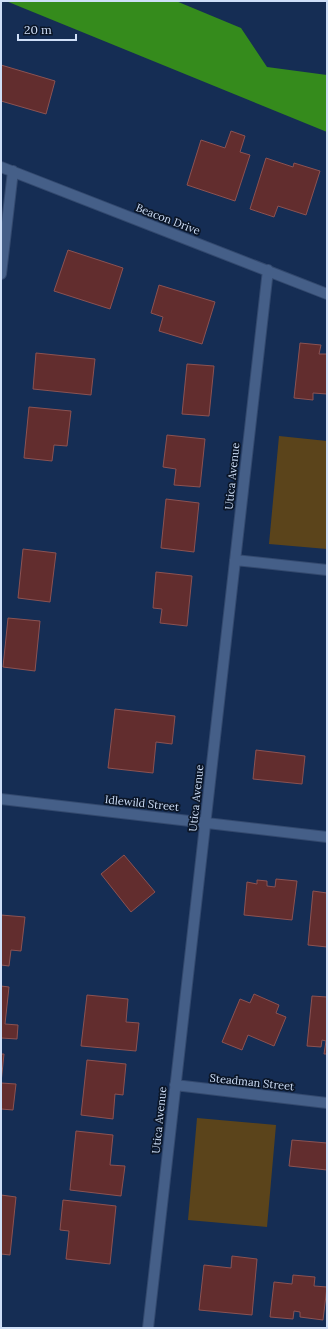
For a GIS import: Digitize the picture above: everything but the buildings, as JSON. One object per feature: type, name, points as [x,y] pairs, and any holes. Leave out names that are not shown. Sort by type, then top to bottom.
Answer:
[{"type":"street","name":"Beacon Drive","points":[[1,167],[327,294]]},
{"type":"street","points":[[1,274],[13,171]]},
{"type":"street","name":"Utica Avenue","points":[[148,1328],[268,270]]},
{"type":"street","points":[[235,560],[327,570]]},
{"type":"street","name":"Idlewild Street","points":[[1,800],[327,836]]},
{"type":"street","name":"Steadman Street","points":[[175,1085],[327,1103]]},
{"type":"shaded area","points":[[6,1],[176,1],[241,28],[267,67],[327,75],[327,132]]},
{"type":"shaded area","points":[[279,436],[327,441],[327,549],[269,544]]},
{"type":"shaded area","points":[[197,1118],[276,1125],[267,1227],[188,1220]]}]
